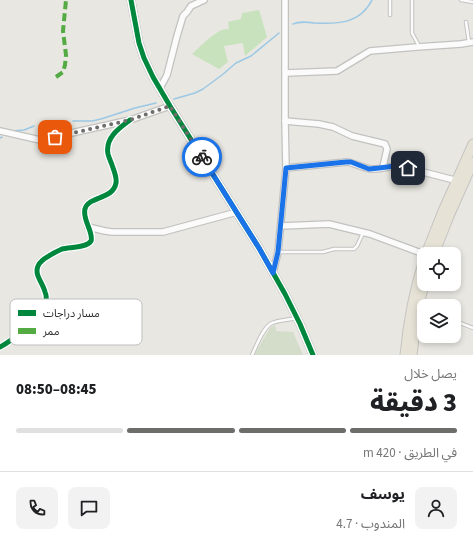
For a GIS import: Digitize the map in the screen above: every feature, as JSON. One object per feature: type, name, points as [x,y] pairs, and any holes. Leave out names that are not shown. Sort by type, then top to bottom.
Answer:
[{"type":"highway","points":[[437,247],[449,216],[473,144]]},
{"type":"highway","points":[[428,247],[443,211],[473,162]]},
{"type":"highway","points":[[405,355],[417,284]]},
{"type":"highway","points":[[412,355],[417,314],[422,291]]},
{"type":"street","points":[[131,0],[139,43],[144,58],[170,106],[259,248],[285,294],[313,355]]},
{"type":"street","points":[[160,88],[167,75],[183,16],[190,6],[204,0]]},
{"type":"street","points":[[273,273],[278,252],[286,168],[285,0]]},
{"type":"street","points":[[286,73],[337,71],[370,51],[471,42]]},
{"type":"street","points":[[0,131],[40,140],[130,120],[170,106]]},
{"type":"street","points":[[46,299],[45,292],[37,274],[38,266],[40,262],[52,253],[64,249],[80,247],[88,244],[91,240],[84,211],[86,206],[91,202],[110,194],[114,188],[116,183],[115,175],[108,154],[108,145],[111,137],[118,129],[130,120]]},
{"type":"street","points":[[285,121],[319,124],[333,127],[352,136],[385,144],[387,148],[383,167]]},
{"type":"street","points":[[286,168],[346,162],[351,162],[369,169],[404,166],[460,182]]},
{"type":"street","points":[[88,227],[112,232],[163,232],[237,212]]},
{"type":"street","points":[[281,226],[329,224],[363,233],[417,251]]},
{"type":"street","points":[[0,347],[10,341]]},
{"type":"lane","points":[[390,0],[390,15]]},
{"type":"lane","points":[[412,0],[412,33],[419,47]]},
{"type":"lane","points":[[461,0],[473,2]]},
{"type":"lane","points":[[466,22],[471,42]]},
{"type":"lane","points":[[278,252],[323,252],[334,249],[354,249],[363,233]]},
{"type":"lane","points":[[252,355],[268,325],[297,318]]},
{"type":"lane","points":[[461,323],[473,328]]},
{"type":"green space","points":[[259,10],[267,37],[245,56],[243,43],[224,46],[228,62],[219,69],[192,54],[208,39],[221,30],[229,29],[228,22],[241,19],[242,13]]},
{"type":"green space","points":[[275,325],[276,331],[293,332],[303,355],[254,355],[270,328]]},
{"type":"waterway","points":[[293,24],[301,22],[332,23],[348,21],[361,14],[372,0]]},
{"type":"waterway","points":[[174,99],[203,89],[236,63],[251,56],[279,33]]},
{"type":"waterway","points":[[73,121],[92,121],[156,103]]},
{"type":"waterway","points":[[12,131],[24,130],[34,126]]},
{"type":"marked path","points":[[56,77],[63,72],[65,65],[66,55],[63,31],[66,0]]},
{"type":"cycle path","points":[[131,0],[139,43],[153,77],[259,248],[285,294],[313,355]]},
{"type":"cycle path","points":[[46,299],[44,289],[37,273],[38,266],[44,259],[55,252],[62,249],[86,245],[91,241],[91,234],[85,217],[85,209],[91,202],[106,195],[114,188],[116,178],[108,154],[109,143],[114,134],[130,120]]},
{"type":"cycle path","points":[[0,347],[10,341]]},
{"type":"way so far","points":[[55,137],[130,120],[170,106],[202,157]]},
{"type":"route","points":[[202,157],[273,273],[278,252],[286,168],[346,162],[351,162],[369,169],[395,166],[404,166],[408,168]]}]
